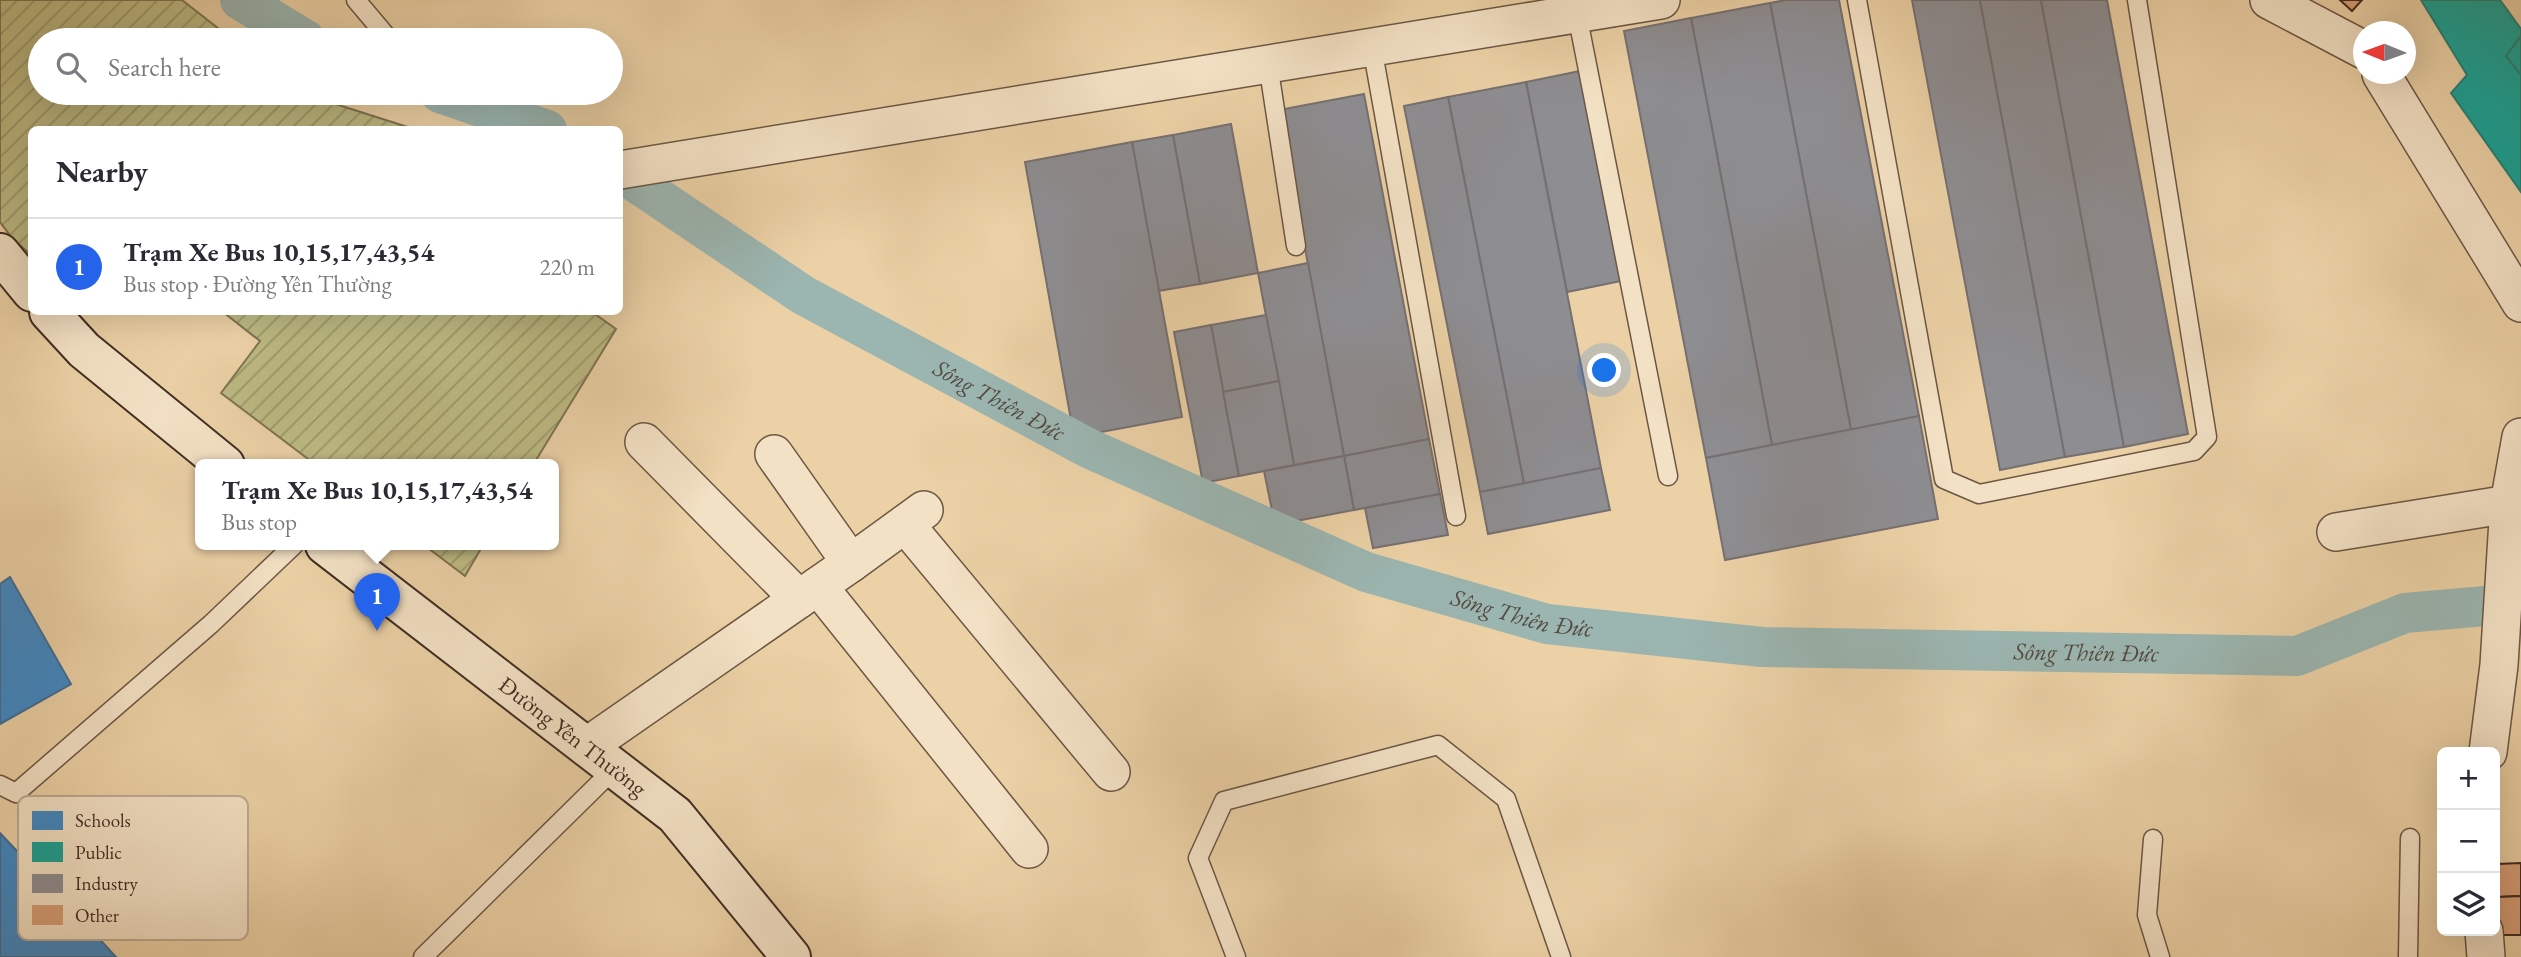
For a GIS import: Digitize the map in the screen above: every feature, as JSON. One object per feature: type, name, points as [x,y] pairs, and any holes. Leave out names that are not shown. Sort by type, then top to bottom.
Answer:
[{"type":"main road","points":[[52,315],[83,350],[218,459]]},
{"type":"main road","name":"Đường Yên Thường","points":[[331,550],[675,815],[791,957]]},
{"type":"street","points":[[623,170],[1661,0]]},
{"type":"street","points":[[2269,0],[2353,44]]},
{"type":"street","points":[[2387,84],[2521,303]]},
{"type":"street","points":[[2489,747],[2506,663],[2509,512],[2521,437]]},
{"type":"street","points":[[645,442],[809,593],[1030,849]]},
{"type":"street","points":[[774,454],[851,563]]},
{"type":"street","points":[[2336,532],[2509,512]]},
{"type":"street","points":[[600,758],[809,593],[915,517],[1111,772]]},
{"type":"street","points":[[2484,936],[2486,957]]},
{"type":"lane","points":[[356,0],[380,28]]},
{"type":"lane","points":[[1857,0],[1944,480],[1979,495],[2194,451],[2207,437],[2137,0]]},
{"type":"lane","points":[[1577,14],[1668,476]]},
{"type":"lane","points":[[1371,47],[1456,516]]},
{"type":"lane","points":[[1268,64],[1296,246]]},
{"type":"lane","points":[[0,785],[16,793],[211,624],[290,550]]},
{"type":"lane","points":[[1236,957],[1198,859],[1224,801],[1437,745],[1506,799],[1561,957]]},
{"type":"lane","points":[[423,957],[600,758]]},
{"type":"lane","points":[[2408,957],[2410,838]]},
{"type":"lane","points":[[2153,839],[2147,915],[2160,957]]},
{"type":"shaded area","points":[[0,0],[182,0],[218,28],[28,28],[28,105],[339,105],[405,126],[28,126],[28,252],[0,222]]},
{"type":"shaded area","points":[[227,315],[596,315],[616,329],[537,459],[308,459],[221,393],[260,341]]},
{"type":"shaded area","points":[[431,550],[480,550],[465,576]]},
{"type":"building: Schools","points":[[10,577],[71,684],[0,724],[0,584]]},
{"type":"building: Schools","points":[[0,833],[18,852],[18,940],[100,940],[116,957],[0,957]]},
{"type":"building: Public","points":[[2421,0],[2500,0],[2521,29],[2521,36],[2506,56],[2521,75],[2521,192],[2451,93],[2467,75]]},
{"type":"building: Public","points":[[2521,36],[2521,75],[2506,56]]},
{"type":"building: Industry","points":[[1786,0],[1839,0],[1919,416],[1851,430],[1770,3]]},
{"type":"building: Industry","points":[[1912,0],[1980,0],[2065,457],[2000,470]]},
{"type":"building: Industry","points":[[1980,0],[2041,0],[2124,447],[2065,457]]},
{"type":"building: Industry","points":[[2041,0],[2107,0],[2188,434],[2124,447]]},
{"type":"building: Industry","points":[[1770,3],[1851,430],[1772,445],[1691,18]]},
{"type":"building: Industry","points":[[1691,18],[1772,445],[1706,458],[1624,31]]},
{"type":"building: Industry","points":[[1585,70],[1626,280],[1567,292],[1526,82]]},
{"type":"building: Industry","points":[[1526,82],[1601,468],[1524,484],[1448,97]]},
{"type":"building: Industry","points":[[1364,94],[1429,439],[1344,456],[1279,110]]},
{"type":"building: Industry","points":[[1448,97],[1524,484],[1480,492],[1404,106]]},
{"type":"building: Industry","points":[[1231,124],[1258,273],[1200,284],[1173,135]]},
{"type":"building: Industry","points":[[1173,135],[1200,284],[1158,291],[1132,142]]},
{"type":"building: Industry","points":[[1132,142],[1182,417],[1074,437],[1025,162]]},
{"type":"building: Industry","points":[[1308,263],[1344,456],[1294,465],[1258,273]]},
{"type":"building: Industry","points":[[1266,315],[1279,381],[1223,392],[1211,325]]},
{"type":"building: Industry","points":[[1211,325],[1239,476],[1203,483],[1174,332]]},
{"type":"building: Industry","points":[[1279,381],[1294,465],[1239,476],[1223,392]]},
{"type":"building: Industry","points":[[1919,416],[1938,519],[1725,560],[1706,458]]},
{"type":"building: Industry","points":[[1429,439],[1440,494],[1354,510],[1344,456]]},
{"type":"building: Industry","points":[[1344,456],[1354,510],[1275,525],[1264,471]]},
{"type":"building: Industry","points":[[1601,468],[1610,510],[1488,534],[1480,492]]},
{"type":"building: Industry","points":[[1440,494],[1448,535],[1373,548],[1365,508]]},
{"type":"building: Other","points":[[2340,0],[2362,0],[2352,11]]},
{"type":"building: Other","points":[[2521,863],[2521,896],[2500,897],[2500,864]]},
{"type":"building: Other","points":[[2521,896],[2521,935],[2500,935],[2500,897]]},
{"type":"waterway","name":"Sông Thiên Đức","points":[[240,0],[286,28]]},
{"type":"waterway","name":"Sông Thiên Đức","points":[[475,105],[535,126]]},
{"type":"waterway","name":"Sông Thiên Đức","points":[[623,174],[803,295],[1088,448],[1366,572],[1547,624],[1762,647],[2297,656],[2405,613],[2521,603]]},
{"type":"place","name":"Trạm Xe Bus 10,15,17,43,54","points":[[377,631]]}]
